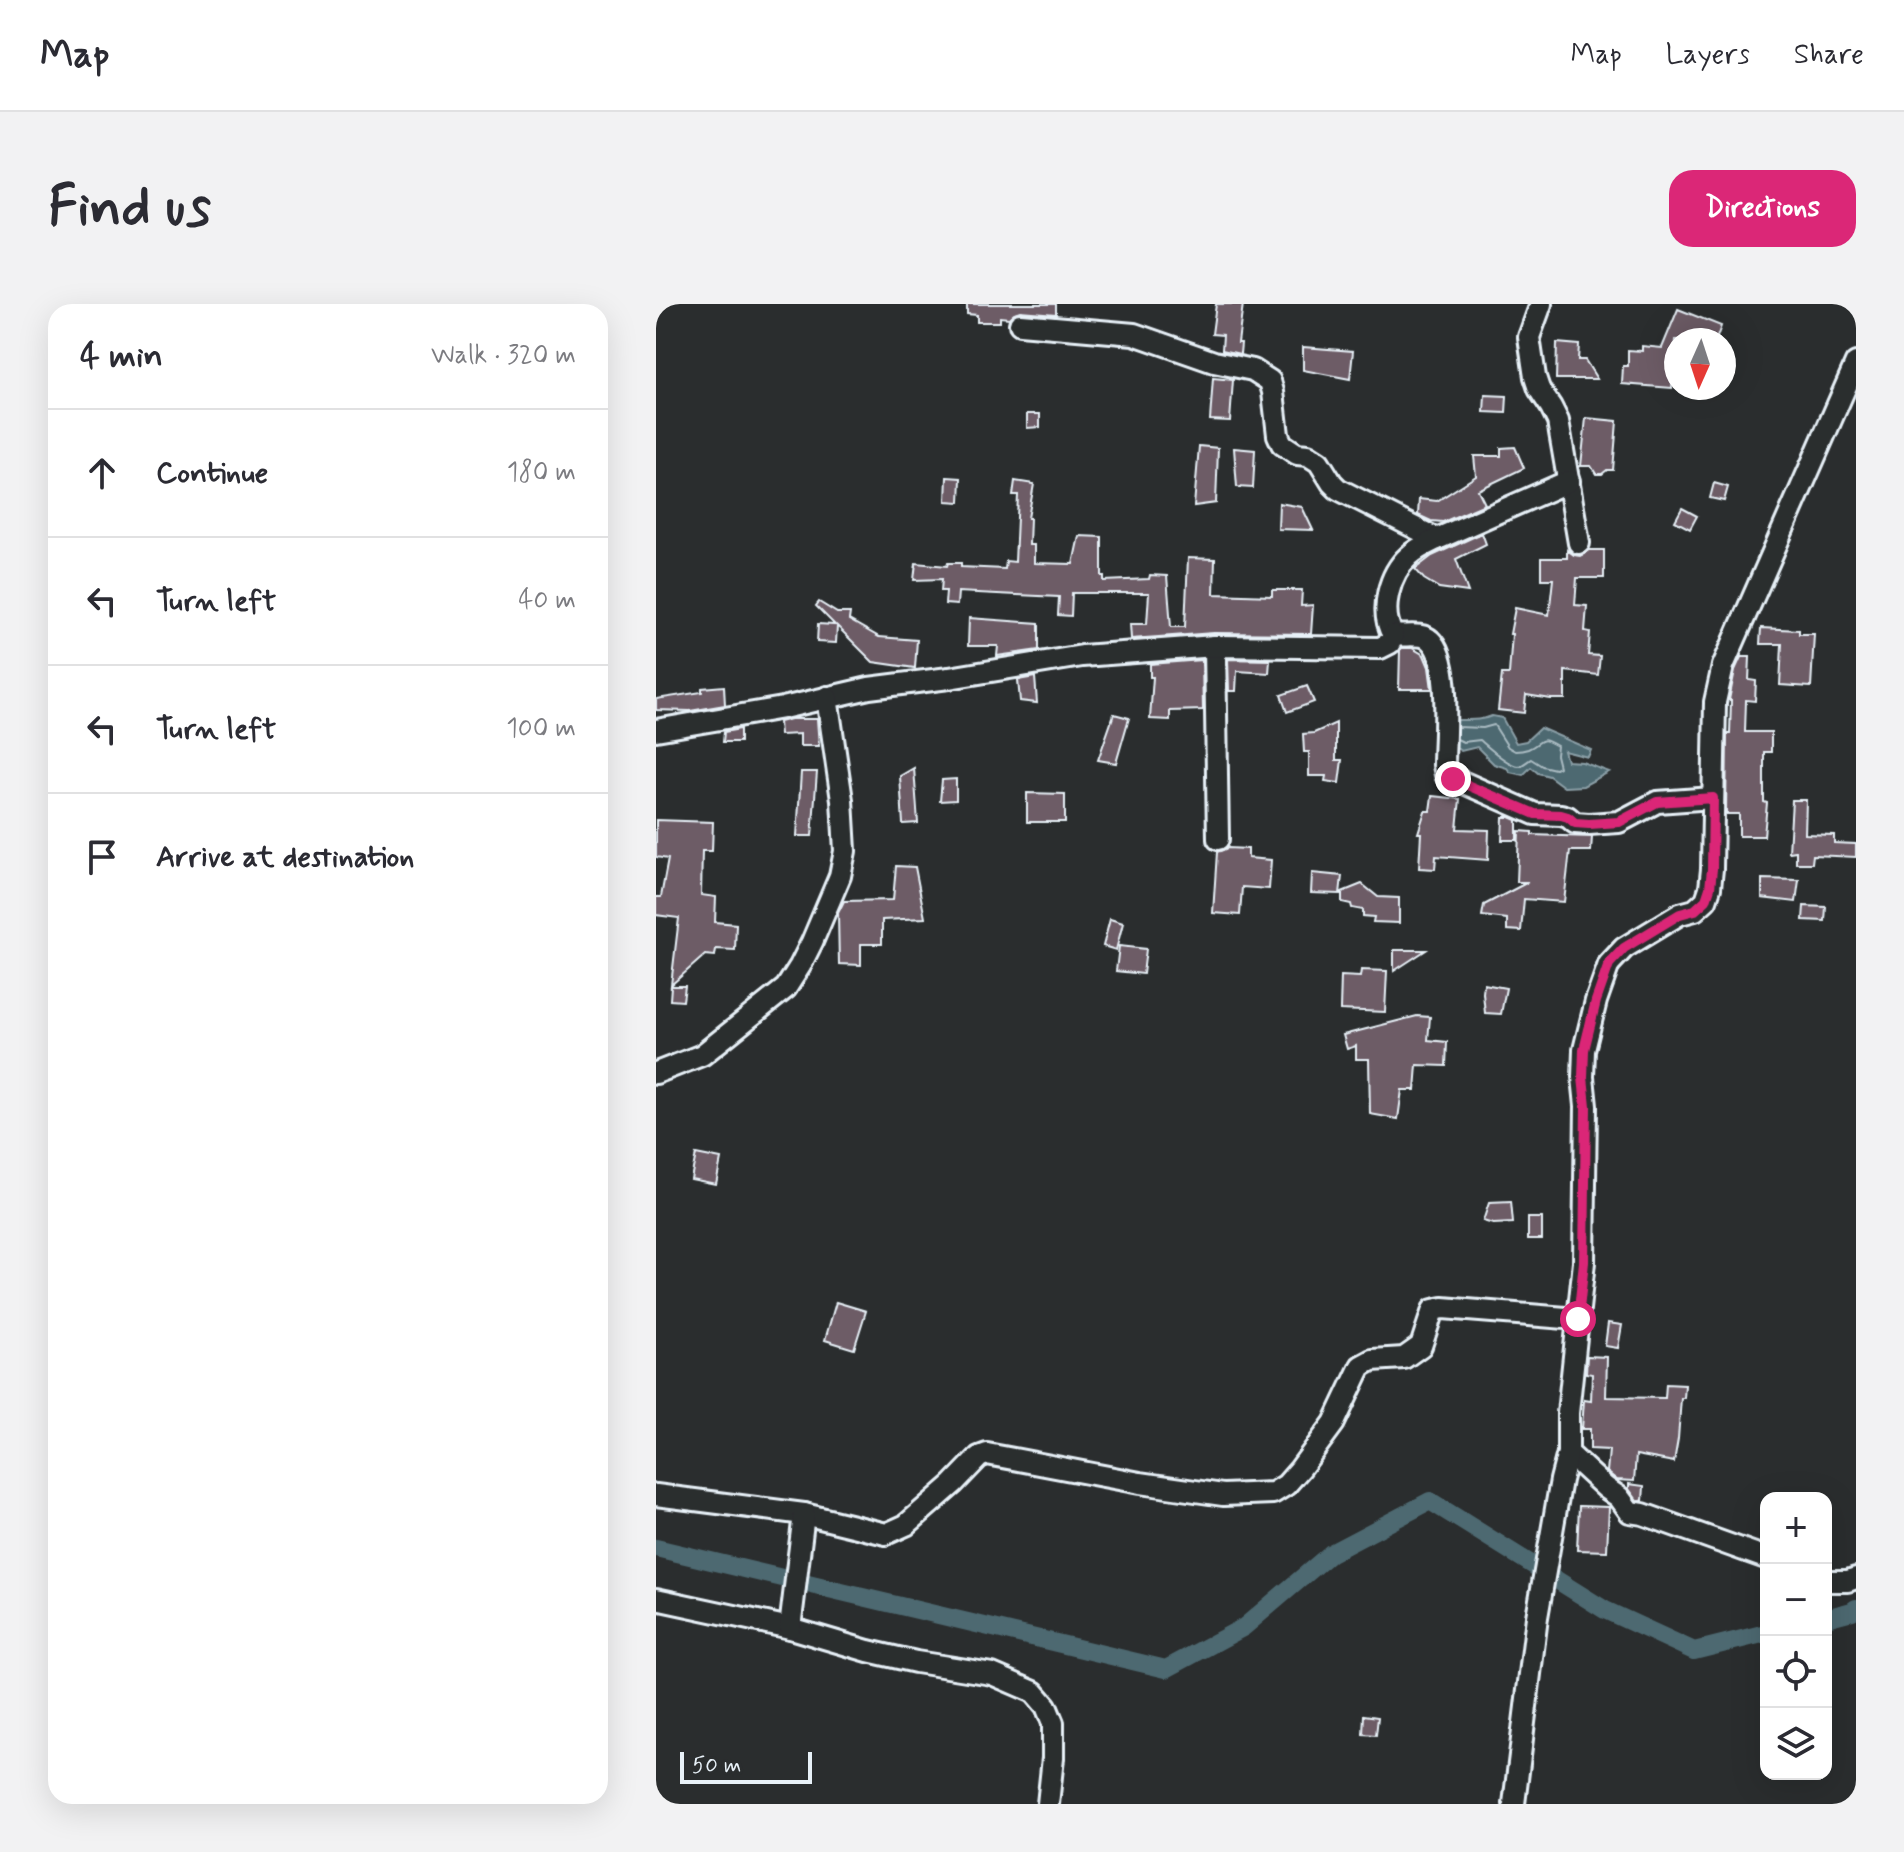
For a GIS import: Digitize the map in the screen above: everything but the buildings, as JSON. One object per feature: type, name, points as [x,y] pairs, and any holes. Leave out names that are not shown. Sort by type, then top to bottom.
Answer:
[{"type":"street","points":[[1541,304],[1529,337],[1535,377],[1558,421],[1579,543]]},
{"type":"street","points":[[1020,324],[1134,334],[1214,362],[1253,370],[1270,381],[1282,444],[1297,454],[1308,455],[1319,462],[1338,489],[1437,539]]},
{"type":"street","points":[[1514,1804],[1537,1617],[1568,1453],[1568,1413],[1584,1262],[1584,1050],[1609,964],[1624,948],[1680,914],[1695,910],[1706,900],[1712,869],[1715,702],[1723,666],[1856,363]]},
{"type":"street","points":[[656,730],[783,708],[869,688],[1082,656],[1215,646],[1380,648],[1390,643],[1393,635],[1386,608],[1397,570],[1406,558],[1437,539],[1569,481]]},
{"type":"street","points":[[1393,635],[1424,637],[1435,648],[1445,677],[1444,765],[1446,775],[1453,779],[1535,814],[1561,815],[1575,823],[1619,822],[1657,802],[1713,798]]},
{"type":"street","points":[[1215,646],[1218,839]]},
{"type":"street","points":[[656,1073],[702,1055],[786,988],[812,942],[840,876],[845,851],[842,800],[827,697]]},
{"type":"street","points":[[656,1495],[804,1514],[886,1534],[906,1525],[979,1457],[987,1454],[1223,1495],[1273,1493],[1286,1485],[1300,1469],[1334,1423],[1361,1366],[1372,1360],[1404,1358],[1421,1346],[1433,1310],[1443,1308],[1578,1319]]},
{"type":"street","points":[[1568,1453],[1619,1497],[1630,1512],[1760,1556]]},
{"type":"street","points":[[790,1628],[804,1514]]},
{"type":"street","points":[[1832,1581],[1856,1578]]},
{"type":"street","points":[[656,1599],[790,1628],[916,1662],[992,1674],[1034,1692],[1046,1706],[1053,1723],[1048,1804]]},
{"type":"water","points":[[1492,716],[1502,718],[1516,743],[1526,741],[1540,728],[1591,750],[1588,757],[1564,751],[1567,761],[1582,762],[1609,772],[1583,786],[1564,787],[1531,767],[1523,775],[1510,772],[1494,764],[1477,747],[1461,751],[1444,740],[1444,721]]},
{"type":"waterway","points":[[656,1548],[1166,1669],[1244,1627],[1331,1553],[1430,1501],[1605,1610],[1694,1651],[1760,1634]]},
{"type":"waterway","points":[[1832,1616],[1856,1608]]},
{"type":"route","points":[[1453,779],[1535,814],[1561,815],[1575,823],[1611,824],[1657,802],[1713,798],[1712,869],[1706,900],[1695,910],[1680,914],[1624,948],[1609,964],[1596,1001],[1584,1050],[1584,1262],[1578,1319]]}]
